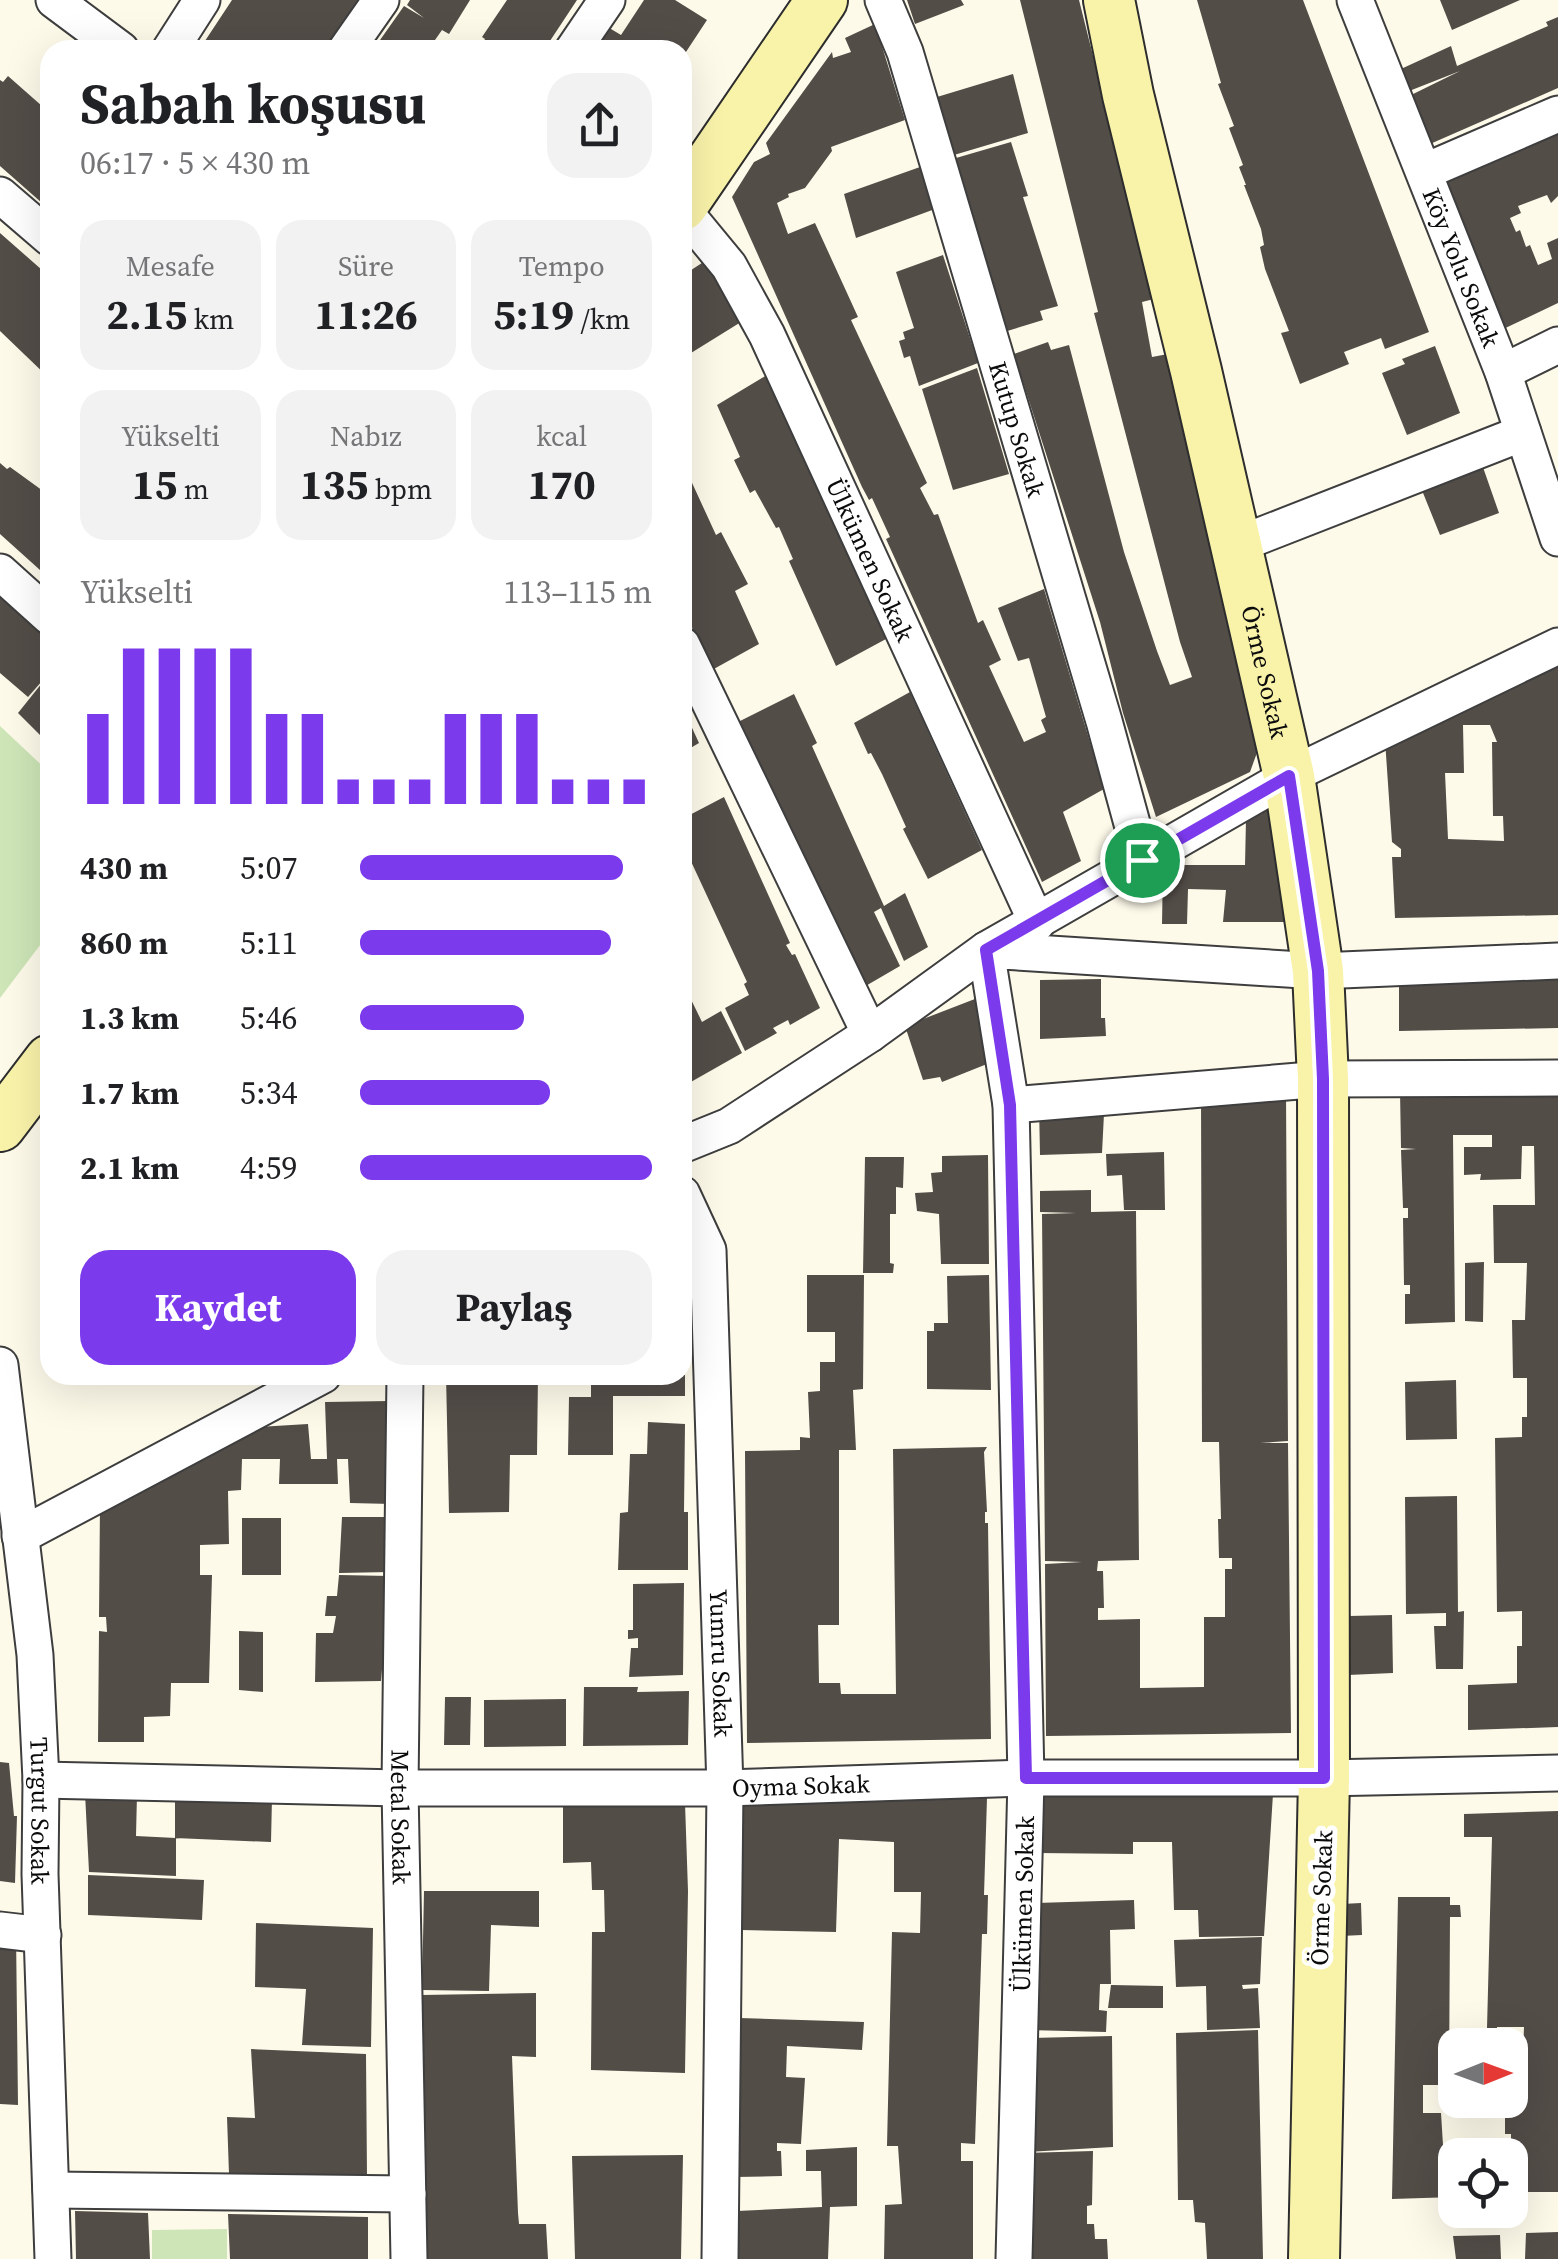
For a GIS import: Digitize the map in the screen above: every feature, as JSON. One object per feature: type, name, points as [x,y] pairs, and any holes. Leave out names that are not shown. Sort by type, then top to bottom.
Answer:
[{"type":"main road","points":[[692,192],[822,0]]},
{"type":"main road","name":"Örme Sokak","points":[[1109,0],[1289,776],[1318,971],[1323,1079],[1324,1778],[1314,2259]]},
{"type":"main road","points":[[0,1126],[40,1073]]},
{"type":"street","points":[[54,0],[108,40]]},
{"type":"street","points":[[176,40],[202,0]]},
{"type":"street","points":[[353,40],[381,0]]},
{"type":"street","points":[[580,40],[607,0]]},
{"type":"street","name":"Kutup Sokak","points":[[882,0],[905,52],[1142,860]]},
{"type":"street","name":"Köy Yolu Sokak","points":[[1356,0],[1503,372],[1556,524]]},
{"type":"street","points":[[1426,171],[1558,114]]},
{"type":"street","points":[[0,194],[40,229]]},
{"type":"street","name":"Ülkümen Sokak","points":[[692,220],[728,266],[767,335],[1037,923]]},
{"type":"street","points":[[1503,372],[1558,346]]},
{"type":"street","points":[[1234,546],[1523,433]]},
{"type":"street","points":[[0,572],[40,608]]},
{"type":"street","points":[[692,1141],[729,1126],[870,1034],[986,950],[1142,860],[1289,776],[1558,646]]},
{"type":"street","points":[[692,666],[870,1034]]},
{"type":"street","points":[[986,950],[1318,971],[1558,961]]},
{"type":"street","name":"Ülkümen Sokak","points":[[986,950],[1010,1105],[1026,1778],[1014,2259]]},
{"type":"street","points":[[1010,1105],[1323,1079],[1558,1078]]},
{"type":"street","name":"Yumru Sokak","points":[[692,1216],[708,1250],[726,1788],[720,2259]]},
{"type":"street","name":"Turgut Sokak","points":[[0,1365],[34,1655],[41,1780],[53,2259]]},
{"type":"street","points":[[20,1536],[304,1385]]},
{"type":"street","name":"Metal Sokak","points":[[405,1385],[400,1788],[409,2259]]},
{"type":"street","points":[[0,1647],[34,1655]]},
{"type":"street","name":"Oyma Sokak","points":[[41,1780],[400,1788],[726,1788],[1026,1778],[1558,1773]]},
{"type":"street","points":[[0,1930],[43,1935]]},
{"type":"street","points":[[51,2190],[408,2194]]},
{"type":"green space","points":[[0,726],[40,764],[40,945],[0,998]]},
{"type":"green space","points":[[227,2229],[227,2259],[152,2259],[152,2230]]},
{"type":"building","points":[[232,0],[366,0],[339,40],[206,40]]},
{"type":"building","points":[[410,0],[470,0],[449,34],[442,30],[435,40],[380,40],[404,6],[424,18],[407,5]]},
{"type":"building","points":[[507,0],[577,0],[551,40],[482,37]]},
{"type":"building","points":[[644,0],[675,0],[707,20],[692,43],[597,40],[606,26],[621,35]]},
{"type":"building","points":[[907,0],[961,0],[964,5],[915,24]]},
{"type":"building","points":[[1020,0],[1079,0],[1154,299],[1142,302],[1152,357],[1168,354],[1263,736],[1250,772],[1156,817],[1123,713],[1100,622],[1014,354],[1048,342],[1051,350],[1069,345],[1124,552],[1157,651],[1170,685],[1192,677],[1094,313],[1098,312]]},
{"type":"building","points":[[1197,0],[1303,0],[1429,332],[1385,349],[1381,338],[1344,352],[1349,364],[1300,384],[1281,333],[1289,331],[1265,269],[1261,229],[1244,185],[1239,167],[1243,165],[1229,128],[1234,126],[1218,84],[1221,83]]},
{"type":"building","points":[[1440,0],[1520,0],[1452,30]]},
{"type":"building","points":[[1558,17],[1558,88],[1430,144],[1407,97],[1460,71],[1399,95],[1390,74],[1451,46],[1457,66],[1548,26],[1546,22]]},
{"type":"building","points":[[875,24],[905,120],[831,147],[805,188],[777,203],[788,234],[815,223],[858,317],[851,320],[927,483],[920,488],[934,515],[938,514],[978,623],[983,620],[1001,660],[989,666],[1024,742],[1046,732],[1041,720],[1046,717],[1029,658],[1018,661],[998,608],[1044,589],[1104,789],[1063,812],[1081,861],[1042,882],[886,539],[890,537],[872,498],[869,500],[862,487],[732,197],[754,162],[770,154],[766,143],[832,52],[833,58],[851,52],[845,38]]},
{"type":"building","points":[[1013,74],[1028,133],[954,155],[937,97]]},
{"type":"building","points":[[8,76],[40,104],[40,201],[0,166],[0,80],[3,82]]},
{"type":"building","points":[[1558,134],[1558,196],[1551,203],[1547,195],[1518,206],[1521,213],[1510,218],[1526,247],[1530,245],[1538,265],[1552,259],[1547,243],[1558,238],[1558,303],[1497,332],[1441,184]]},
{"type":"building","points":[[1011,142],[1028,196],[1023,197],[1058,306],[1040,311],[1043,320],[1004,332],[956,158]]},
{"type":"building","points":[[920,167],[935,209],[856,238],[844,194]]},
{"type":"building","points":[[0,233],[40,268],[40,369],[0,331]]},
{"type":"building","points":[[943,255],[978,363],[919,386],[910,356],[904,358],[899,341],[905,339],[903,332],[914,328],[896,272]]},
{"type":"building","points":[[705,261],[741,322],[692,352],[692,269]]},
{"type":"building","points":[[1435,346],[1460,413],[1407,435],[1382,373],[1405,364],[1402,359]]},
{"type":"building","points":[[977,368],[1009,474],[953,490],[922,389]]},
{"type":"building","points":[[767,375],[886,639],[836,666],[789,561],[793,559],[779,527],[776,528],[755,490],[750,493],[734,460],[740,457],[717,405]]},
{"type":"building","points":[[1478,453],[1499,513],[1440,535],[1417,478]]},
{"type":"building","points":[[0,463],[40,489],[40,570],[0,534]]},
{"type":"building","points":[[692,483],[716,535],[721,532],[748,584],[735,591],[759,644],[712,670],[692,627]]},
{"type":"building","points":[[0,593],[40,631],[40,683],[28,697],[0,673]]},
{"type":"building","points":[[1558,656],[1558,915],[1395,918],[1392,857],[1401,857],[1401,849],[1392,842],[1385,740]],"holes":[[[1463,725],[1490,725],[1497,742],[1492,742],[1493,816],[1503,816],[1504,841],[1448,839],[1445,773],[1464,773]]]},
{"type":"building","points":[[40,686],[40,735],[18,713]]},
{"type":"building","points":[[910,692],[982,850],[928,879],[882,774],[854,723]]},
{"type":"building","points":[[794,694],[817,743],[812,746],[884,906],[905,893],[928,947],[904,961],[881,908],[874,912],[900,966],[857,991],[736,723]]},
{"type":"building","points":[[692,728],[699,743],[692,747]]},
{"type":"building","points":[[724,797],[790,943],[786,945],[795,954],[820,1008],[790,1025],[788,1020],[773,1028],[777,1033],[745,1051],[725,1008],[749,995],[744,984],[747,982],[692,864],[692,814]]},
{"type":"building","points":[[1284,801],[1285,922],[1223,922],[1226,890],[1188,889],[1187,924],[1162,924],[1163,865],[1245,865],[1246,819]]},
{"type":"building","points":[[1558,971],[1558,1028],[1399,1031],[1399,974]]},
{"type":"building","points":[[1101,979],[1101,1018],[1105,1018],[1106,1036],[1040,1039],[1040,980]]},
{"type":"building","points":[[980,997],[987,1064],[942,1082],[940,1077],[923,1080],[905,1026]]},
{"type":"building","points":[[692,1002],[702,1022],[721,1011],[742,1053],[692,1081]]},
{"type":"building","points":[[1558,1088],[1558,1727],[1468,1730],[1468,1685],[1517,1683],[1517,1646],[1522,1646],[1522,1611],[1497,1612],[1495,1438],[1522,1437],[1522,1417],[1527,1417],[1527,1378],[1513,1378],[1512,1320],[1525,1320],[1527,1263],[1494,1263],[1493,1205],[1535,1205],[1534,1146],[1522,1146],[1521,1179],[1480,1180],[1481,1174],[1464,1175],[1464,1147],[1492,1147],[1492,1135],[1453,1135],[1455,1322],[1405,1324],[1405,1294],[1410,1294],[1410,1285],[1404,1285],[1403,1218],[1408,1218],[1408,1208],[1403,1208],[1401,1150],[1416,1149],[1401,1148],[1400,1091]]},
{"type":"building","points":[[1286,1092],[1288,1441],[1260,1443],[1288,1443],[1291,1733],[1046,1736],[1045,1564],[1082,1562],[1045,1561],[1042,1214],[1076,1213],[1040,1212],[1040,1191],[1091,1190],[1091,1212],[1136,1211],[1139,1560],[1098,1561],[1097,1571],[1103,1571],[1104,1608],[1098,1608],[1098,1620],[1140,1619],[1140,1688],[1204,1687],[1204,1617],[1225,1617],[1225,1569],[1232,1569],[1232,1558],[1219,1558],[1219,1442],[1202,1442],[1201,1093]]},
{"type":"building","points":[[1039,1106],[1104,1114],[1102,1153],[1040,1155]]},
{"type":"building","points":[[1164,1152],[1165,1210],[1124,1210],[1122,1175],[1107,1176],[1106,1154]]},
{"type":"building","points":[[988,1155],[989,1264],[941,1264],[939,1214],[917,1211],[915,1193],[933,1192],[931,1173],[942,1172],[942,1156]]},
{"type":"building","points":[[865,1157],[904,1157],[903,1188],[896,1187],[896,1214],[890,1214],[893,1273],[863,1273]]},
{"type":"building","points":[[1484,1262],[1483,1322],[1465,1321],[1465,1263]]},
{"type":"building","points":[[807,1275],[864,1275],[863,1389],[853,1390],[856,1450],[839,1450],[839,1625],[818,1625],[819,1683],[840,1683],[841,1694],[896,1694],[893,1449],[987,1447],[984,1452],[991,1739],[747,1743],[745,1451],[800,1450],[800,1437],[810,1438],[808,1392],[820,1391],[820,1362],[835,1362],[835,1332],[807,1332]]},
{"type":"building","points":[[989,1275],[991,1390],[927,1389],[927,1331],[934,1331],[934,1323],[948,1323],[947,1276]]},
{"type":"building","points":[[1456,1380],[1457,1439],[1406,1440],[1405,1382]]},
{"type":"building","points":[[446,1385],[538,1385],[537,1455],[510,1455],[509,1512],[449,1513]]},
{"type":"building","points":[[591,1385],[685,1385],[685,1396],[613,1396],[613,1455],[568,1455],[569,1397],[591,1397]]},
{"type":"building","points":[[390,1401],[392,1504],[350,1503],[348,1459],[337,1459],[338,1484],[279,1484],[280,1459],[242,1459],[241,1490],[228,1491],[229,1544],[200,1545],[200,1575],[212,1575],[209,1683],[171,1683],[170,1716],[144,1717],[144,1742],[98,1742],[99,1631],[107,1632],[106,1617],[99,1617],[100,1503],[242,1428],[308,1424],[311,1459],[327,1459],[325,1402]]},
{"type":"building","points":[[648,1422],[685,1424],[688,1570],[618,1570],[620,1513],[628,1512],[630,1454],[647,1454]]},
{"type":"building","points":[[1457,1496],[1458,1612],[1464,1611],[1463,1669],[1436,1669],[1434,1626],[1446,1626],[1446,1613],[1406,1614],[1405,1497]]},
{"type":"building","points":[[342,1517],[393,1517],[390,1572],[339,1573]]},
{"type":"building","points":[[242,1518],[281,1518],[281,1575],[242,1575]]},
{"type":"building","points":[[339,1575],[390,1576],[381,1681],[315,1682],[316,1633],[333,1633],[336,1616],[325,1616],[327,1596],[337,1596]]},
{"type":"building","points":[[684,1583],[683,1675],[629,1677],[631,1648],[638,1648],[638,1638],[628,1639],[628,1630],[633,1630],[633,1584]]},
{"type":"building","points":[[1392,1615],[1393,1673],[1348,1675],[1349,1616]]},
{"type":"building","points":[[239,1631],[263,1632],[263,1692],[239,1690]]},
{"type":"building","points":[[584,1687],[689,1691],[688,1745],[583,1746]]},
{"type":"building","points":[[445,1697],[471,1697],[470,1745],[444,1745]]},
{"type":"building","points":[[566,1699],[566,1746],[484,1747],[484,1700]]},
{"type":"building","points":[[0,1762],[9,1763],[17,1816],[15,1883],[0,1881]]},
{"type":"building","points":[[85,1793],[137,1794],[136,1836],[176,1838],[176,1876],[89,1872]]},
{"type":"building","points":[[1273,1794],[1264,1936],[1199,1937],[1198,1910],[1174,1910],[1172,1842],[1133,1842],[1133,1854],[1038,1853],[1041,1796]]},
{"type":"building","points":[[175,1795],[272,1798],[271,1842],[175,1838]]},
{"type":"building","points":[[987,1798],[987,1934],[982,1934],[975,2144],[961,2143],[961,2161],[973,2161],[973,2259],[884,2259],[885,2205],[902,2204],[898,2146],[887,2146],[892,1932],[920,1933],[921,1892],[894,1892],[894,1842],[839,1839],[836,1932],[741,1930],[744,1801]]},
{"type":"building","points":[[563,1803],[685,1803],[685,2073],[591,2070],[592,1932],[605,1932],[604,1890],[592,1890],[591,1862],[563,1863]]},
{"type":"building","points":[[1558,1811],[1558,2192],[1528,2192],[1528,2138],[1505,2134],[1505,2118],[1528,2118],[1528,2028],[1487,2028],[1492,1837],[1464,1837],[1464,1814]]},
{"type":"building","points":[[88,1875],[204,1880],[202,1920],[88,1915]]},
{"type":"building","points":[[424,1891],[539,1891],[539,1927],[491,1925],[489,1991],[422,1990]]},
{"type":"building","points":[[1398,1897],[1450,1897],[1450,1905],[1460,1905],[1461,1917],[1450,1917],[1449,2028],[1438,2028],[1438,2085],[1423,2085],[1423,2113],[1438,2113],[1441,2118],[1438,2198],[1392,2199]]},
{"type":"building","points":[[1134,1900],[1135,1929],[1110,1930],[1111,1984],[1100,1984],[1099,2010],[1107,2011],[1106,2032],[1028,2030],[1036,1903]]},
{"type":"building","points":[[1361,1903],[1362,1935],[1341,1936],[1342,1904]]},
{"type":"building","points":[[256,1923],[373,1928],[371,2047],[302,2045],[306,1989],[255,1987]]},
{"type":"building","points":[[0,1932],[16,1932],[18,2105],[0,2104]]},
{"type":"building","points":[[1262,1937],[1260,1984],[1242,1985],[1243,1989],[1258,1988],[1260,2028],[1207,2030],[1206,1986],[1176,1987],[1174,1940]]},
{"type":"building","points":[[1111,1985],[1163,1986],[1163,2008],[1108,2008]]},
{"type":"building","points":[[536,1993],[536,2057],[512,2056],[518,2213],[519,2224],[546,2224],[548,2259],[425,2259],[422,1995]]},
{"type":"building","points":[[740,2018],[864,2022],[862,2050],[787,2046],[786,2077],[805,2078],[801,2144],[777,2143],[782,2176],[736,2177]]},
{"type":"building","points":[[1258,2030],[1263,2259],[1207,2259],[1205,2223],[1195,2222],[1193,2200],[1178,2200],[1176,2033]]},
{"type":"building","points":[[1112,2036],[1113,2147],[1027,2152],[1031,2038]]},
{"type":"building","points":[[251,2049],[366,2054],[367,2177],[229,2174],[227,2117],[255,2118]]},
{"type":"building","points":[[857,2147],[857,2206],[830,2207],[828,2259],[734,2259],[737,2211],[822,2207],[821,2171],[806,2171],[806,2150]]},
{"type":"building","points":[[1093,2151],[1092,2205],[1087,2206],[1087,2224],[1094,2224],[1095,2239],[1107,2239],[1108,2259],[1024,2259],[1024,2153]]},
{"type":"building","points":[[683,2155],[681,2259],[575,2259],[572,2156]]},
{"type":"building","points":[[75,2211],[148,2213],[150,2259],[76,2259]]},
{"type":"building","points":[[228,2214],[368,2217],[368,2259],[230,2259]]},
{"type":"building","points":[[1558,2232],[1558,2259],[1525,2259],[1526,2233]]},
{"type":"building","points":[[1500,2235],[1501,2259],[1456,2259],[1453,2236]]},
{"type":"route","points":[[1289,776],[1318,971],[1323,1079],[1324,1778],[1026,1778],[1010,1105],[986,950],[1142,860],[1289,776]]}]
